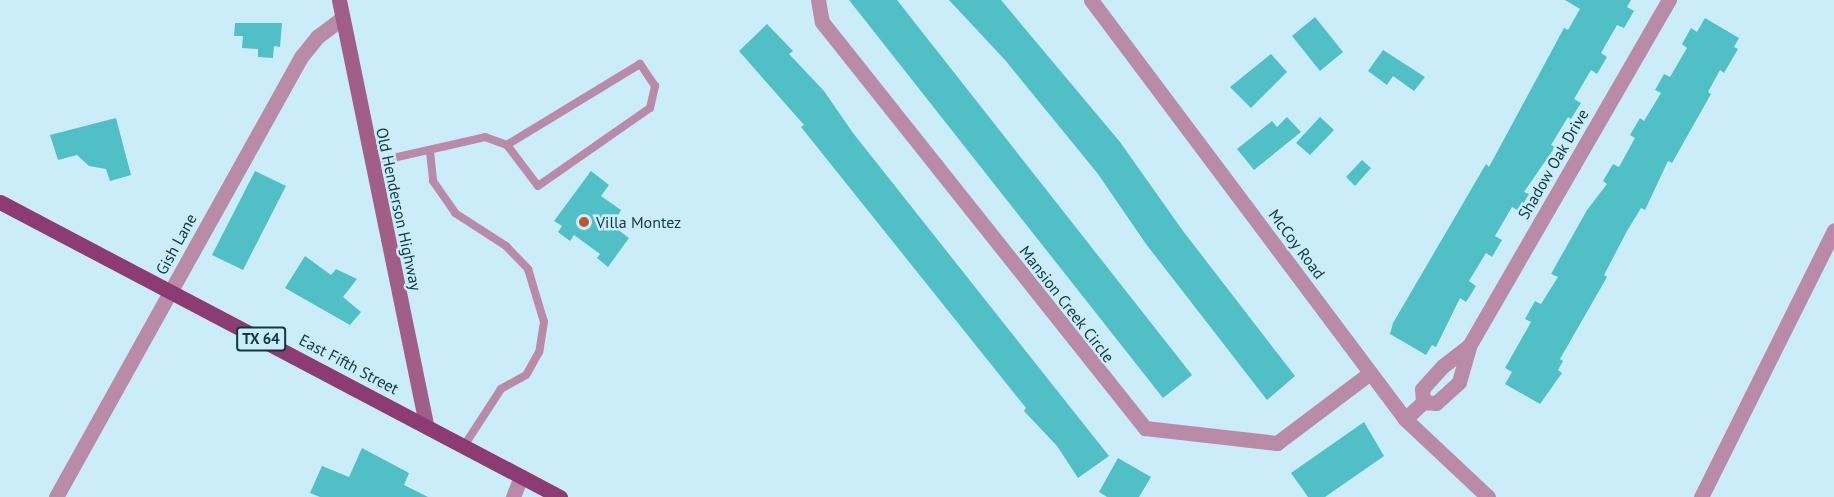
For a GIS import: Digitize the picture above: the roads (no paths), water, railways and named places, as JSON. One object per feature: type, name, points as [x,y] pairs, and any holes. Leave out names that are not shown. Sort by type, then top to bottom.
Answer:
[{"type":"main road","name":"Old Henderson Highway","points":[[339,0],[341,19],[426,426]]},
{"type":"main road","name":"East Fifth Street","points":[[0,202],[521,476]]},
{"type":"main road","name":"TX 64","points":[[521,476],[560,497]]},
{"type":"street","name":"Mansion Creek Circle","points":[[818,0],[822,22],[1145,428],[1277,443],[1370,373]]},
{"type":"street","name":"McCoy Road","points":[[1091,0],[1405,419],[1488,497]]},
{"type":"street","name":"Shadow Oak Drive","points":[[1405,419],[1423,402],[1436,403],[1459,382],[1469,346],[1669,0]]},
{"type":"street","name":"Gish Lane","points":[[56,497],[301,57],[317,37],[341,19]]},
{"type":"street","points":[[1701,497],[1834,230]]},
{"type":"street","name":"Shadow Oak Drive","points":[[1423,402],[1422,389],[1443,366],[1469,346]]},
{"type":"street","points":[[513,497],[521,476]]},
{"type":"lane","points":[[371,163],[485,137],[507,145],[538,186],[650,108],[655,86],[640,64],[507,145]]},
{"type":"lane","points":[[430,151],[433,181],[455,213],[506,246],[528,269],[544,322],[539,352],[526,375],[501,389],[464,446]]},
{"type":"place","name":"Villa Montez","points":[[584,222]]}]
